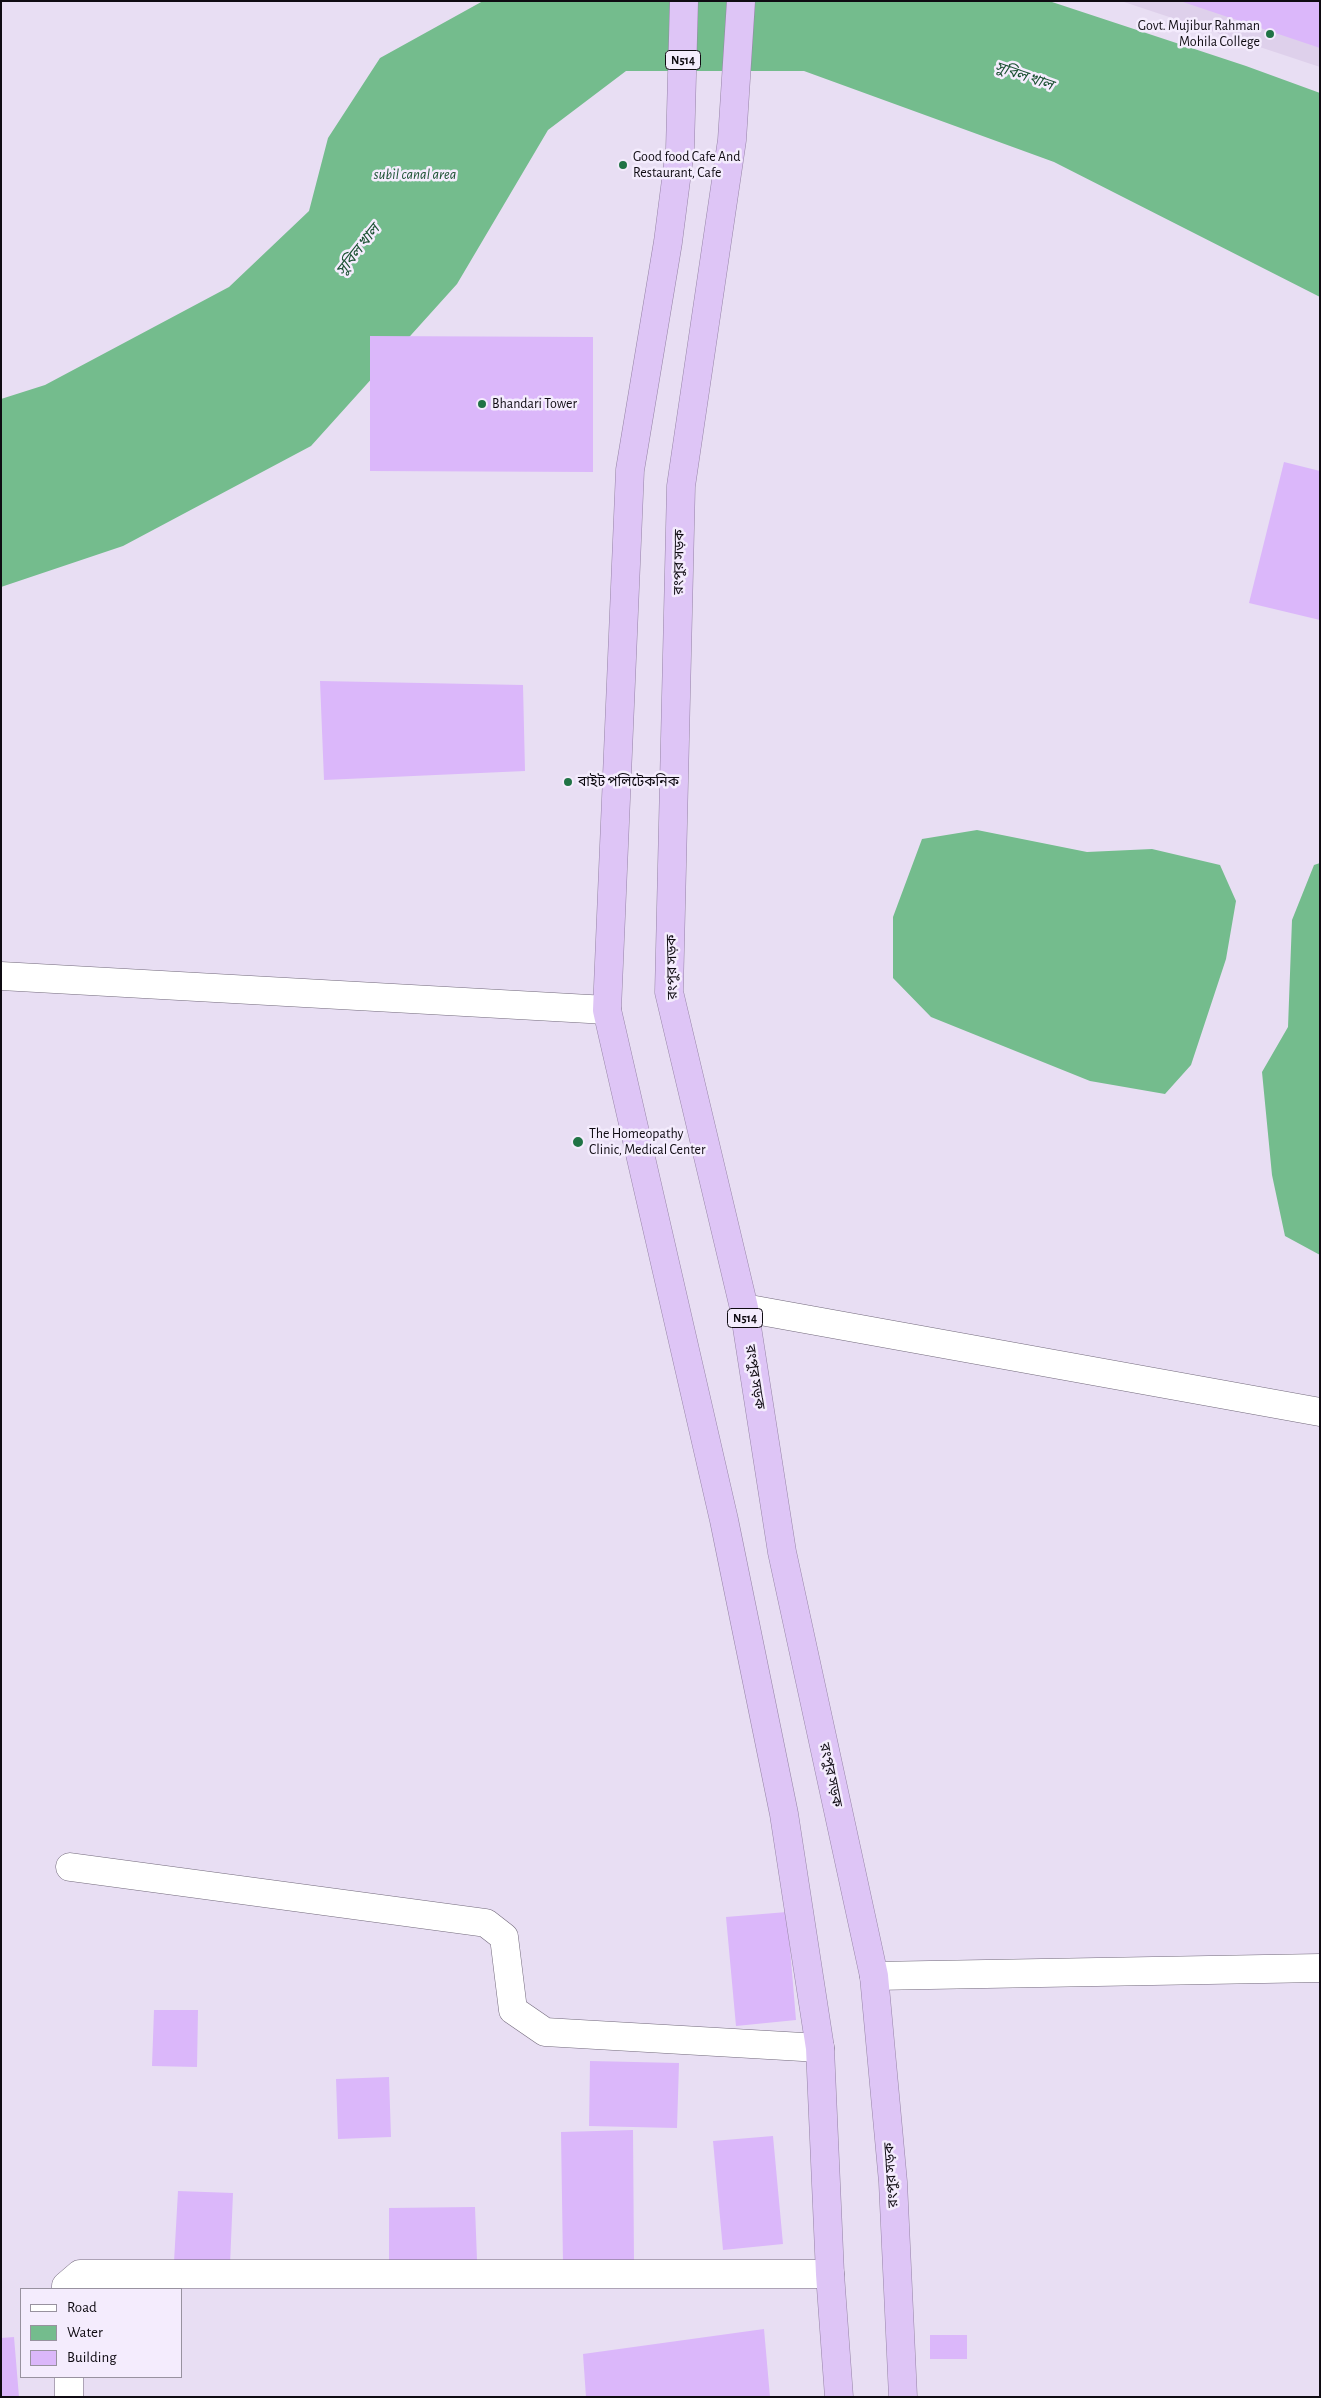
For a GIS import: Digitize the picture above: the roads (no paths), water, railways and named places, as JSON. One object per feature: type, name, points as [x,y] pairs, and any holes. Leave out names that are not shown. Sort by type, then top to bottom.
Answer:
[{"type":"highway","name":"N514","points":[[607,1010],[630,470],[668,242],[682,118],[684,1]]},
{"type":"highway","name":"রংপুর সড়ক","points":[[741,1],[735,114],[681,486],[670,992],[744,1308],[782,1552],[874,1976],[893,2182],[903,2397]]},
{"type":"highway","points":[[607,1010],[724,1520],[780,1794],[820,2048],[830,2274],[839,2397]]},
{"type":"street","points":[[1,976],[607,1010]]},
{"type":"street","points":[[744,1308],[1320,1412]]},
{"type":"street","points":[[70,1867],[486,1923],[504,1937],[513,2010],[545,2032],[820,2048]]},
{"type":"street","points":[[874,1976],[1320,1968]]},
{"type":"street","points":[[66,2288],[80,2274],[830,2274]]},
{"type":"street","points":[[69,2378],[69,2397]]},
{"type":"water","name":"subil canal area","points":[[483,1],[1049,1],[1246,66],[1320,93],[1320,297],[1054,162],[804,71],[626,71],[548,130],[457,284],[311,446],[123,546],[1,587],[1,399],[45,385],[229,287],[309,211],[328,138],[380,58]]},
{"type":"water","points":[[977,830],[1087,852],[1152,849],[1220,865],[1236,901],[1226,959],[1191,1065],[1165,1094],[1090,1081],[931,1017],[893,978],[893,917],[922,839]]},
{"type":"water","points":[[1320,863],[1320,1255],[1285,1236],[1272,1175],[1262,1072],[1288,1027],[1292,920],[1314,865]]},
{"type":"place","name":"Govt. Mujibur Rahman Mohila College","points":[[1270,34]]},
{"type":"place","name":"Good food Cafe And Restaurant, Cafe","points":[[623,165]]},
{"type":"place","name":"Bhandari Tower","points":[[482,404]]},
{"type":"place","name":"বাইট পলিটেকনিক","points":[[568,782]]},
{"type":"place","name":"The Homeopathy Clinic, Medical Center","points":[[578,1142]]},
{"type":"water label","name":"সুবিল খাল","points":[[1024,76]]},
{"type":"water label","name":"সুবিল খাল","points":[[358,250]]}]
